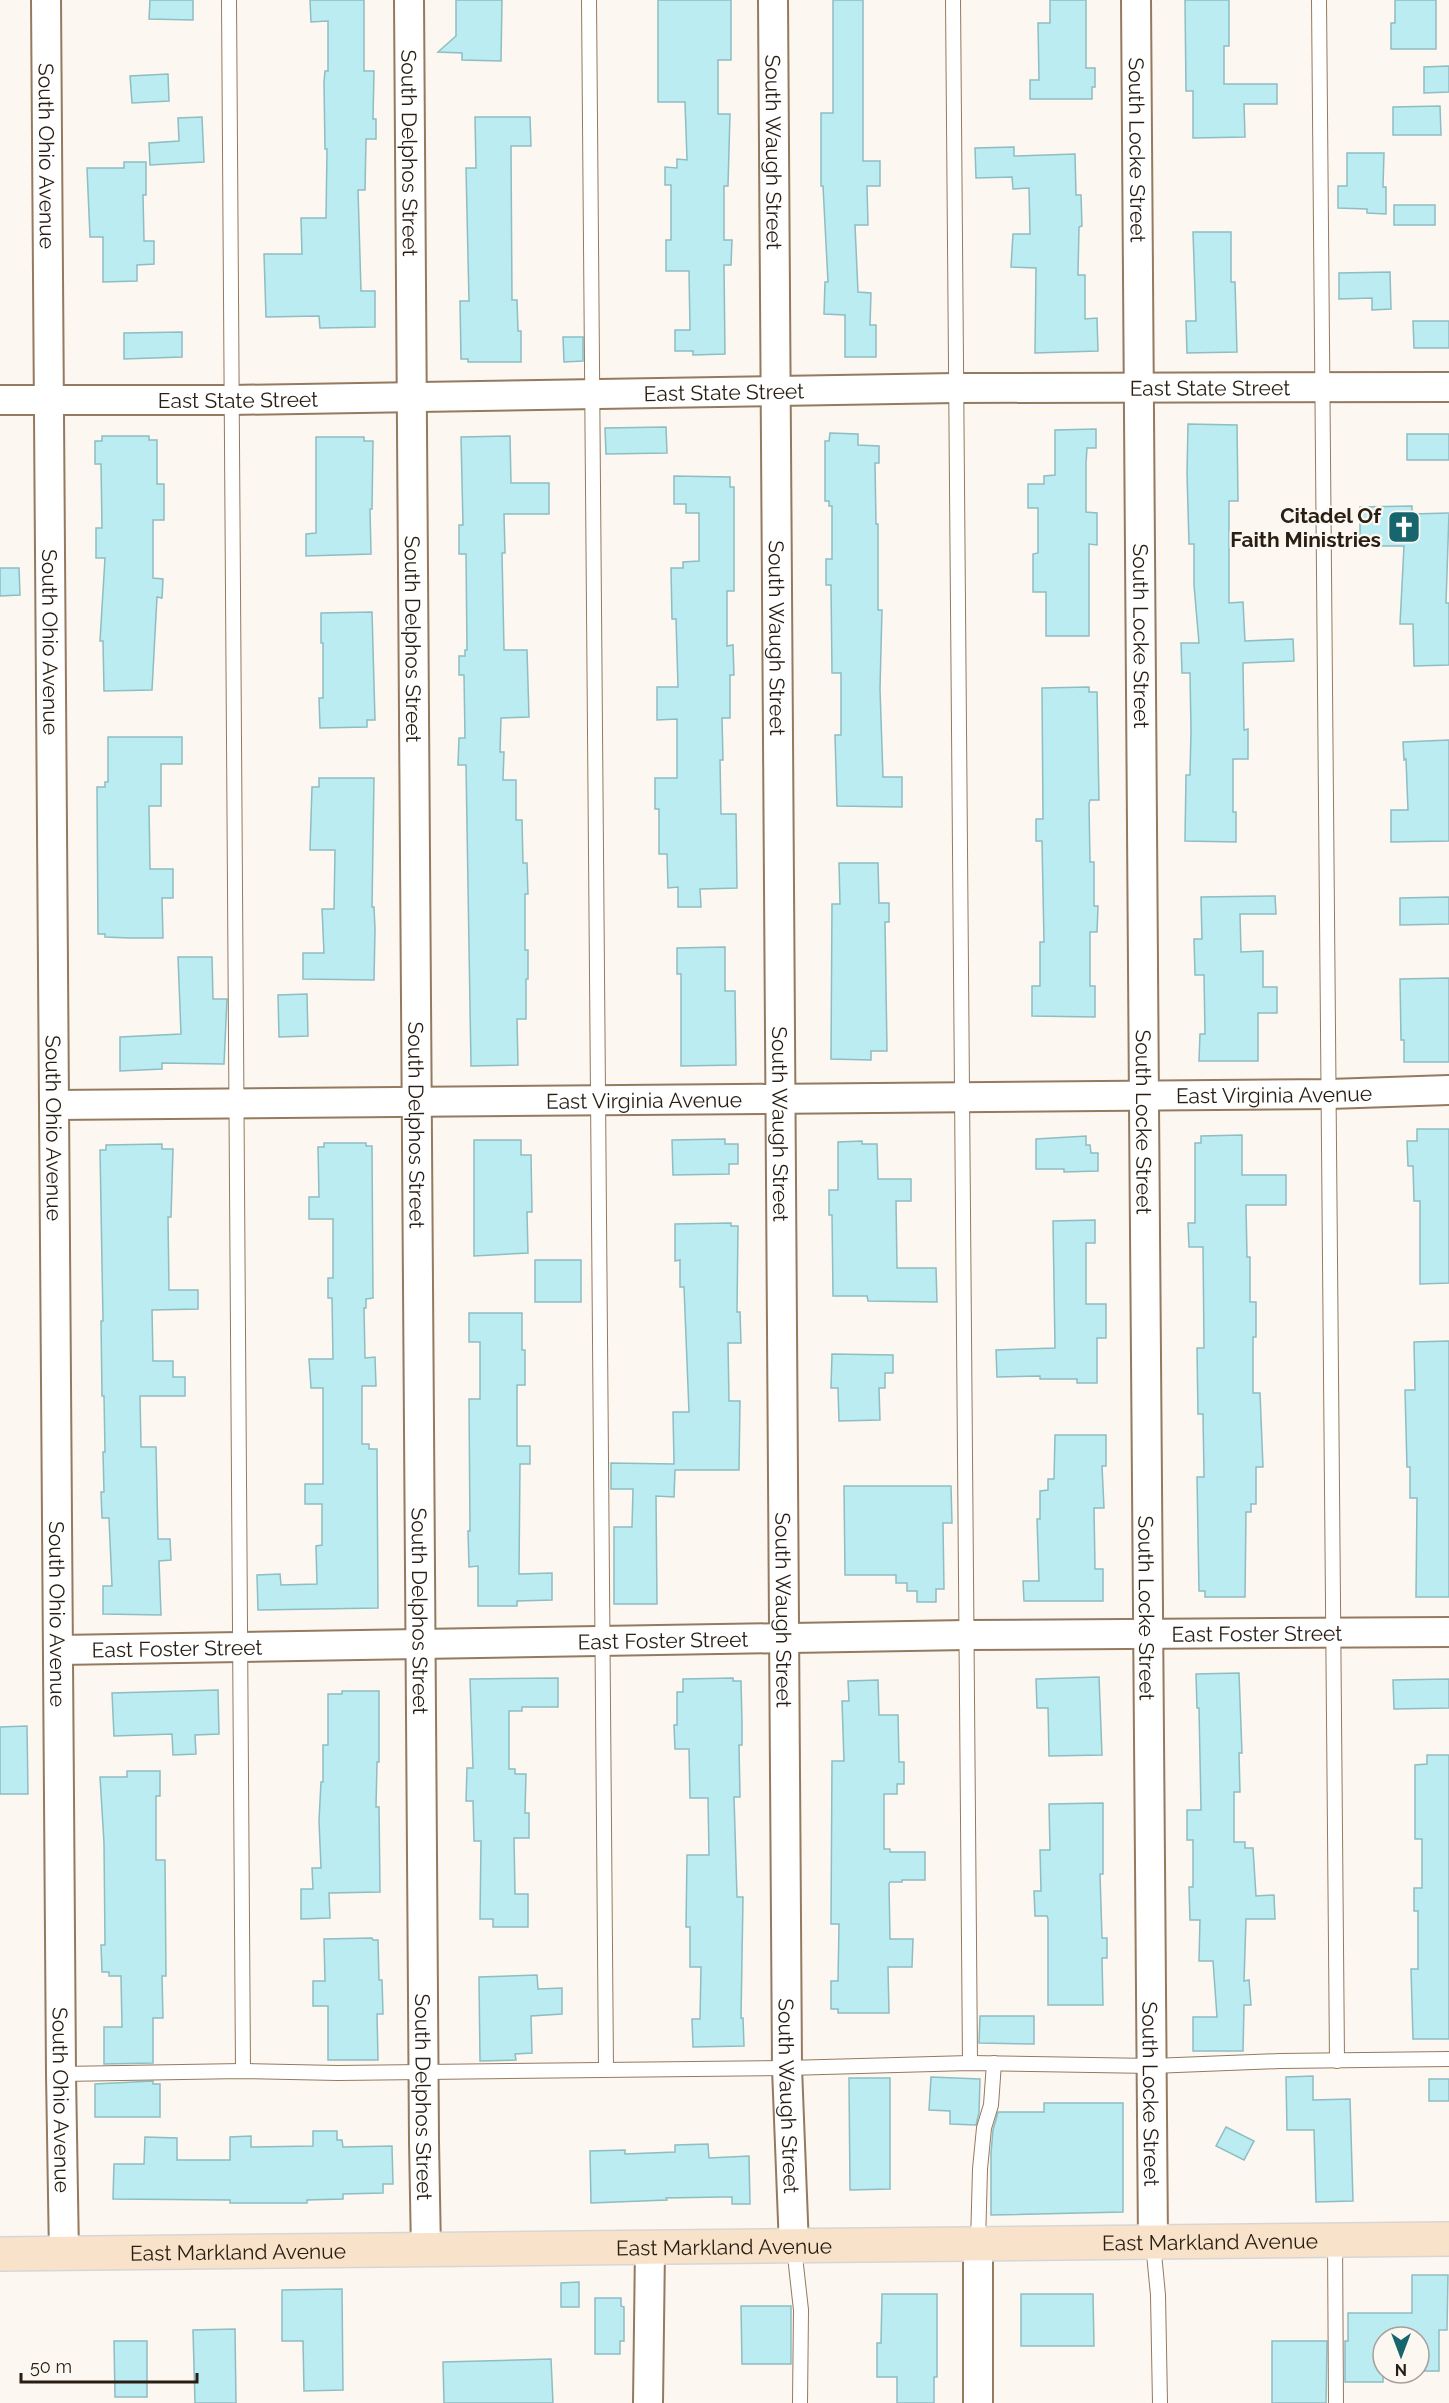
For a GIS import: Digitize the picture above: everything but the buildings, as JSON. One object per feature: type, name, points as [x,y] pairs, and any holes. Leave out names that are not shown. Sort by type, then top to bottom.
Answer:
[{"type":"main road","name":"East Markland Avenue","points":[[0,2254],[978,2246],[1449,2239]]},
{"type":"street","name":"South Ohio Avenue","points":[[46,0],[64,2255]]},
{"type":"street","name":"South Delphos Street","points":[[409,0],[426,2251]]},
{"type":"street","name":"South Waugh Street","points":[[773,0],[787,2068],[794,2247]]},
{"type":"street","name":"South Locke Street","points":[[1136,0],[1141,387],[1143,1095],[1153,2243]]},
{"type":"street","name":"East State Street","points":[[0,400],[232,400],[956,388],[1449,387]]},
{"type":"street","name":"East Virginia Avenue","points":[[54,1105],[962,1095],[1329,1094],[1449,1090]]},
{"type":"street","name":"East Foster Street","points":[[59,1650],[967,1635],[1449,1632]]},
{"type":"street","points":[[978,2246],[978,2403]]},
{"type":"street","points":[[648,2403],[651,2248]]},
{"type":"lane","points":[[229,0],[243,2071]]},
{"type":"lane","points":[[589,0],[606,2069]]},
{"type":"lane","points":[[953,0],[970,2063]]},
{"type":"lane","points":[[1319,0],[1337,2061]]},
{"type":"lane","points":[[61,2074],[787,2068],[970,2063],[1152,2066],[1449,2059]]},
{"type":"lane","points":[[978,2246],[980,2169],[984,2128],[991,2105],[994,2063]]},
{"type":"lane","points":[[1335,2239],[1336,2403]]},
{"type":"lane","points":[[1153,2243],[1158,2295],[1160,2403]]},
{"type":"lane","points":[[794,2247],[801,2310],[800,2403]]},
{"type":"place","name":"Citadel Of Faith Ministries","points":[[1404,527]]}]
